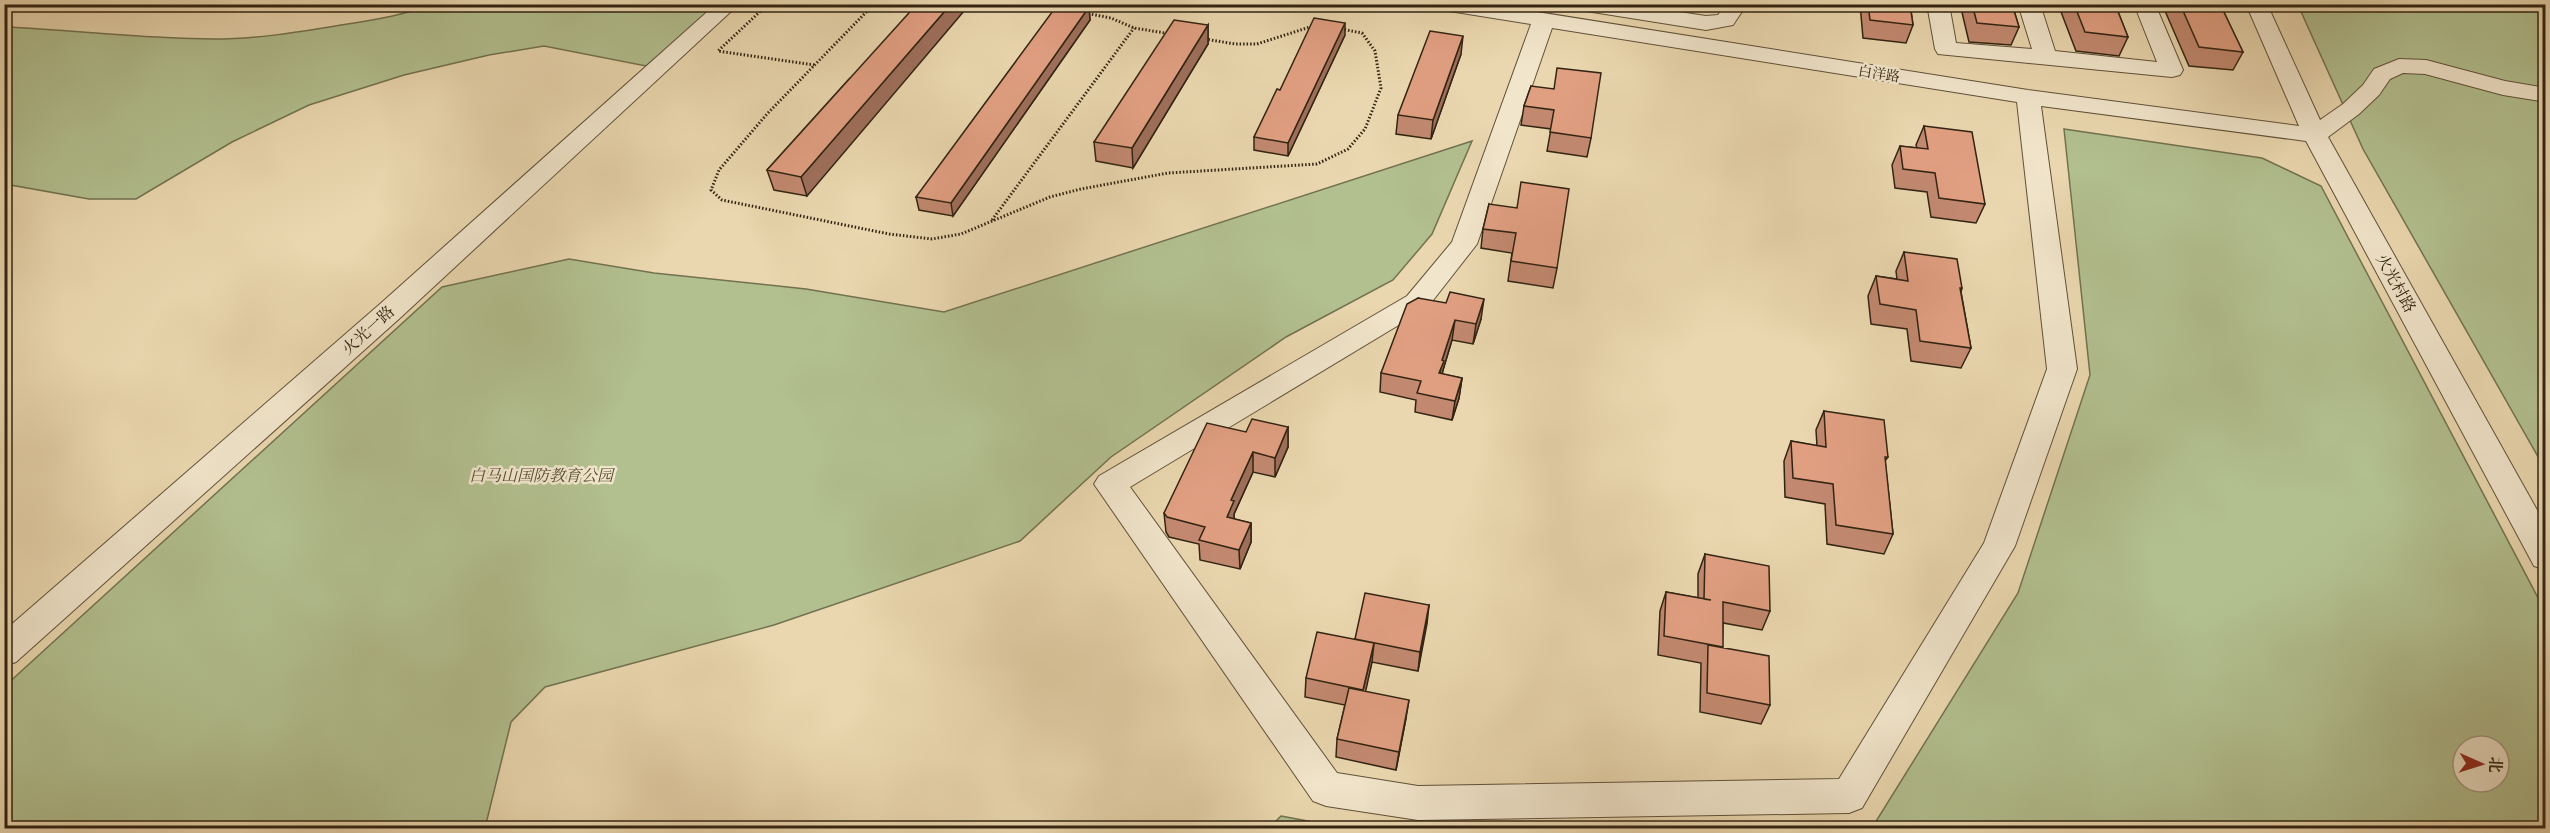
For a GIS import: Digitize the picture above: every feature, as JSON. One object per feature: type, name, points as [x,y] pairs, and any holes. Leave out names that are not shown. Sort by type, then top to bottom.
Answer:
[{"type":"street","name":"火光一路","points":[[4,652],[390,311],[729,4]]},
{"type":"street","points":[[1580,4],[1707,23],[1725,20],[1737,4]]},
{"type":"street","points":[[1938,4],[1946,49],[2172,70],[2144,4]]},
{"type":"street","points":[[2029,4],[2046,57]]},
{"type":"street","name":"火光村路","points":[[2256,4],[2315,135],[2546,557]]},
{"type":"street","name":"白洋路","points":[[1451,5],[2028,97],[2315,135]]},
{"type":"street","points":[[1543,21],[1464,244],[1417,302],[1110,484],[1326,789],[1418,803],[1849,796],[1999,546],[2062,369],[2028,97]]},
{"type":"street","points":[[2315,135],[2351,109],[2371,90],[2382,74],[2399,66],[2426,67],[2503,88],[2546,95]]},
{"type":"path","points":[[768,4],[718,51],[815,65]]},
{"type":"path","points":[[874,4],[767,114],[719,170],[711,190],[722,200],[889,234],[932,239],[961,234],[1050,197],[1081,189],[1168,173],[1317,164],[1348,149],[1365,129],[1382,88],[1375,51],[1362,33],[1331,26]]},
{"type":"path","points":[[1042,4],[1065,9]]},
{"type":"path","points":[[1239,4],[1267,9]]},
{"type":"path","points":[[1076,11],[1111,18],[1134,28],[1180,35]]},
{"type":"path","points":[[1203,39],[1247,45],[1267,43],[1300,27],[1321,26]]},
{"type":"path","points":[[991,222],[1134,28]]},
{"type":"green space","points":[[430,5],[718,5],[646,66],[544,46],[489,55],[404,75],[309,105],[232,142],[136,199],[89,199],[5,184],[5,27],[162,38],[230,39],[278,35],[364,21],[397,15]]},
{"type":"green space","points":[[2298,5],[2545,5],[2545,469],[2363,149]]},
{"type":"green space","points":[[2064,129],[2262,158],[2321,186],[2545,611],[2545,828],[1786,828],[1875,823],[2018,593],[2090,375]]},
{"type":"green space","name":"白马山国防教育公园","points":[[1472,141],[1432,234],[1393,280],[1286,337],[1111,457],[1020,541],[774,625],[545,687],[511,722],[485,828],[5,828],[5,686],[442,287],[569,259],[654,273],[806,289],[944,312]]},
{"type":"green space","points":[[1281,816],[1345,828],[1269,828]]},
{"type":"building","points":[[917,4],[951,4],[801,177],[767,170]]},
{"type":"building","points":[[1058,4],[1089,7],[951,203],[916,197]]},
{"type":"building","points":[[1868,4],[1910,4],[1913,25],[1870,20]]},
{"type":"building","points":[[1972,4],[2012,4],[2019,27],[1977,23]]},
{"type":"building","points":[[2074,4],[2115,4],[2128,37],[2085,32]]},
{"type":"building","points":[[2180,4],[2220,4],[2243,52],[2199,47]]},
{"type":"building","points":[[1314,18],[1345,23],[1288,143],[1254,137],[1277,89],[1280,90]]},
{"type":"building","points":[[1174,20],[1208,25],[1132,148],[1094,142]]},
{"type":"building","points":[[1430,31],[1463,36],[1433,120],[1398,115]]},
{"type":"building","points":[[1557,68],[1601,73],[1591,138],[1550,132],[1554,110],[1524,106],[1531,86],[1554,89]]},
{"type":"building","points":[[1924,126],[1972,132],[1985,204],[1939,198],[1935,173],[1903,169],[1900,146],[1928,149]]},
{"type":"building","points":[[1521,182],[1569,189],[1557,268],[1511,261],[1516,233],[1483,229],[1489,204],[1517,208]]},
{"type":"building","points":[[1904,252],[1957,259],[1971,348],[1920,341],[1916,310],[1880,304],[1876,276],[1908,281]]},
{"type":"building","points":[[1450,292],[1484,299],[1476,324],[1455,320],[1442,360],[1444,361],[1439,373],[1462,378],[1455,401],[1417,393],[1421,381],[1381,373],[1407,304],[1418,298],[1446,303]]},
{"type":"building","points":[[1824,411],[1884,420],[1888,457],[1885,457],[1893,534],[1836,525],[1833,484],[1793,478],[1791,441],[1826,447]]},
{"type":"building","points":[[1252,419],[1288,427],[1275,458],[1253,452],[1231,500],[1234,501],[1227,517],[1251,523],[1239,550],[1199,540],[1205,527],[1167,517],[1164,513],[1207,423],[1246,432]]},
{"type":"building","points":[[1705,554],[1769,566],[1770,611],[1723,602],[1723,647],[1664,636],[1666,592],[1704,599]]},
{"type":"building","points":[[1365,593],[1429,605],[1420,652],[1355,639]]},
{"type":"building","points":[[1317,632],[1374,643],[1363,690],[1306,678]]},
{"type":"building","points":[[1708,645],[1769,656],[1770,705],[1707,693]]},
{"type":"building","points":[[1349,688],[1409,700],[1399,752],[1337,739]]}]
